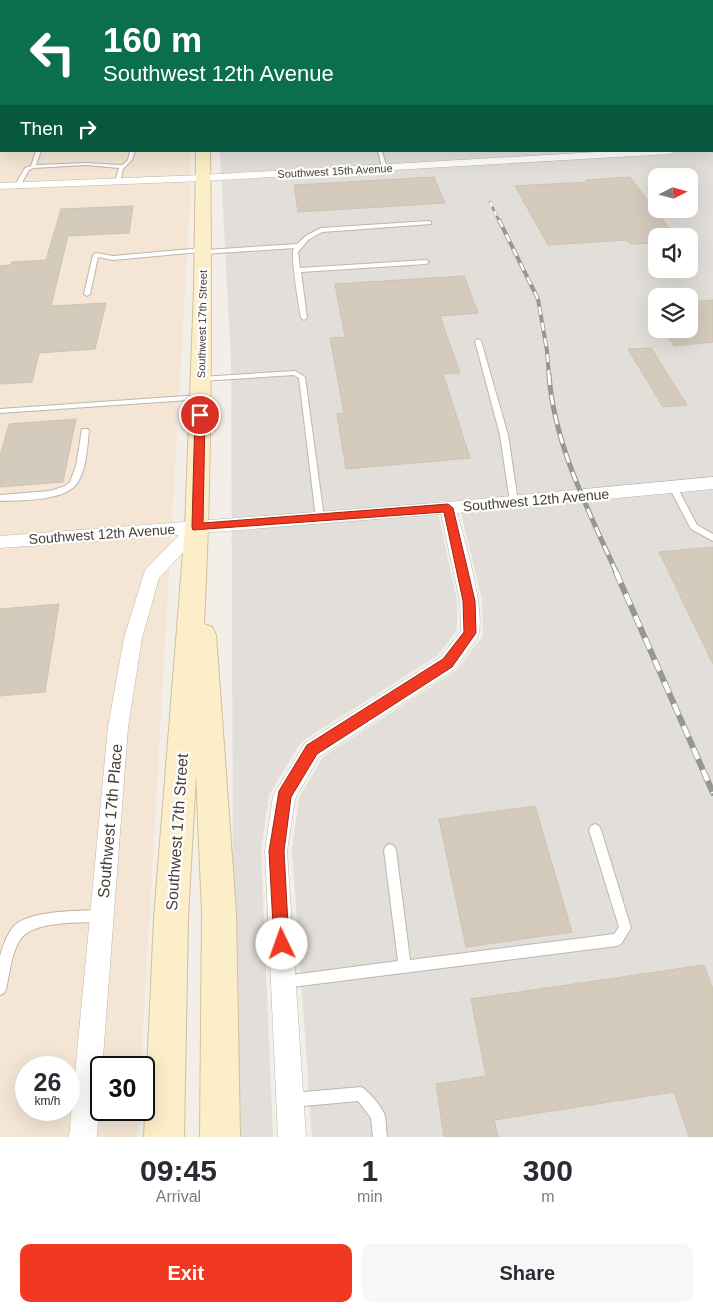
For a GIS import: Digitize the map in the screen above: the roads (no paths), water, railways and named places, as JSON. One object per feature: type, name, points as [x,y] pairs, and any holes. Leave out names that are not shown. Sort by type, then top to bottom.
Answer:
[{"type":"main road","name":"Southwest 17th Street","points":[[164,1137],[171,918],[197,527],[203,251],[203,152]]},
{"type":"main road","name":"Southwest 17th Street","points":[[197,527],[219,912],[220,1137]]},
{"type":"street","name":"Southwest 15th Avenue","points":[[0,186],[118,182],[385,168],[561,154],[649,152]]},
{"type":"street","name":"Southwest 12th Avenue","points":[[0,542],[448,508],[713,483]]},
{"type":"street","points":[[292,1137],[276,851],[284,796],[312,750],[448,663],[470,633],[469,601],[448,508]]},
{"type":"street","name":"Southwest 17th Place","points":[[83,1137],[118,727],[133,638],[151,575],[197,527]]},
{"type":"lane","points":[[33,167],[39,152]]},
{"type":"lane","points":[[118,182],[121,169],[130,160],[133,152]]},
{"type":"lane","points":[[380,152],[385,168]]},
{"type":"lane","points":[[18,186],[28,169],[33,167],[86,164],[123,167]]},
{"type":"lane","points":[[304,318],[296,252],[298,246],[311,234],[321,230],[430,223]]},
{"type":"lane","points":[[87,294],[96,255],[112,258],[298,246]]},
{"type":"lane","points":[[297,270],[426,262]]},
{"type":"lane","points":[[478,341],[504,435],[514,502]]},
{"type":"lane","points":[[0,411],[200,388],[295,373],[302,377],[320,518]]},
{"type":"lane","points":[[0,498],[58,493],[72,485],[77,475],[85,430]]},
{"type":"lane","points":[[673,486],[694,527],[713,538]]},
{"type":"lane","points":[[284,982],[617,940],[625,928],[595,830]]},
{"type":"lane","points":[[390,850],[405,967]]},
{"type":"lane","points":[[0,989],[11,945],[20,930],[36,922],[102,916]]},
{"type":"lane","points":[[290,1100],[361,1094],[378,1115],[380,1137]]},
{"type":"railway","points":[[490,202],[499,221]]},
{"type":"railway","points":[[499,220],[538,299],[547,351],[549,377]]},
{"type":"railway","points":[[549,375],[552,401],[565,452],[584,502],[617,574]]},
{"type":"railway","points":[[616,572],[713,793]]}]
